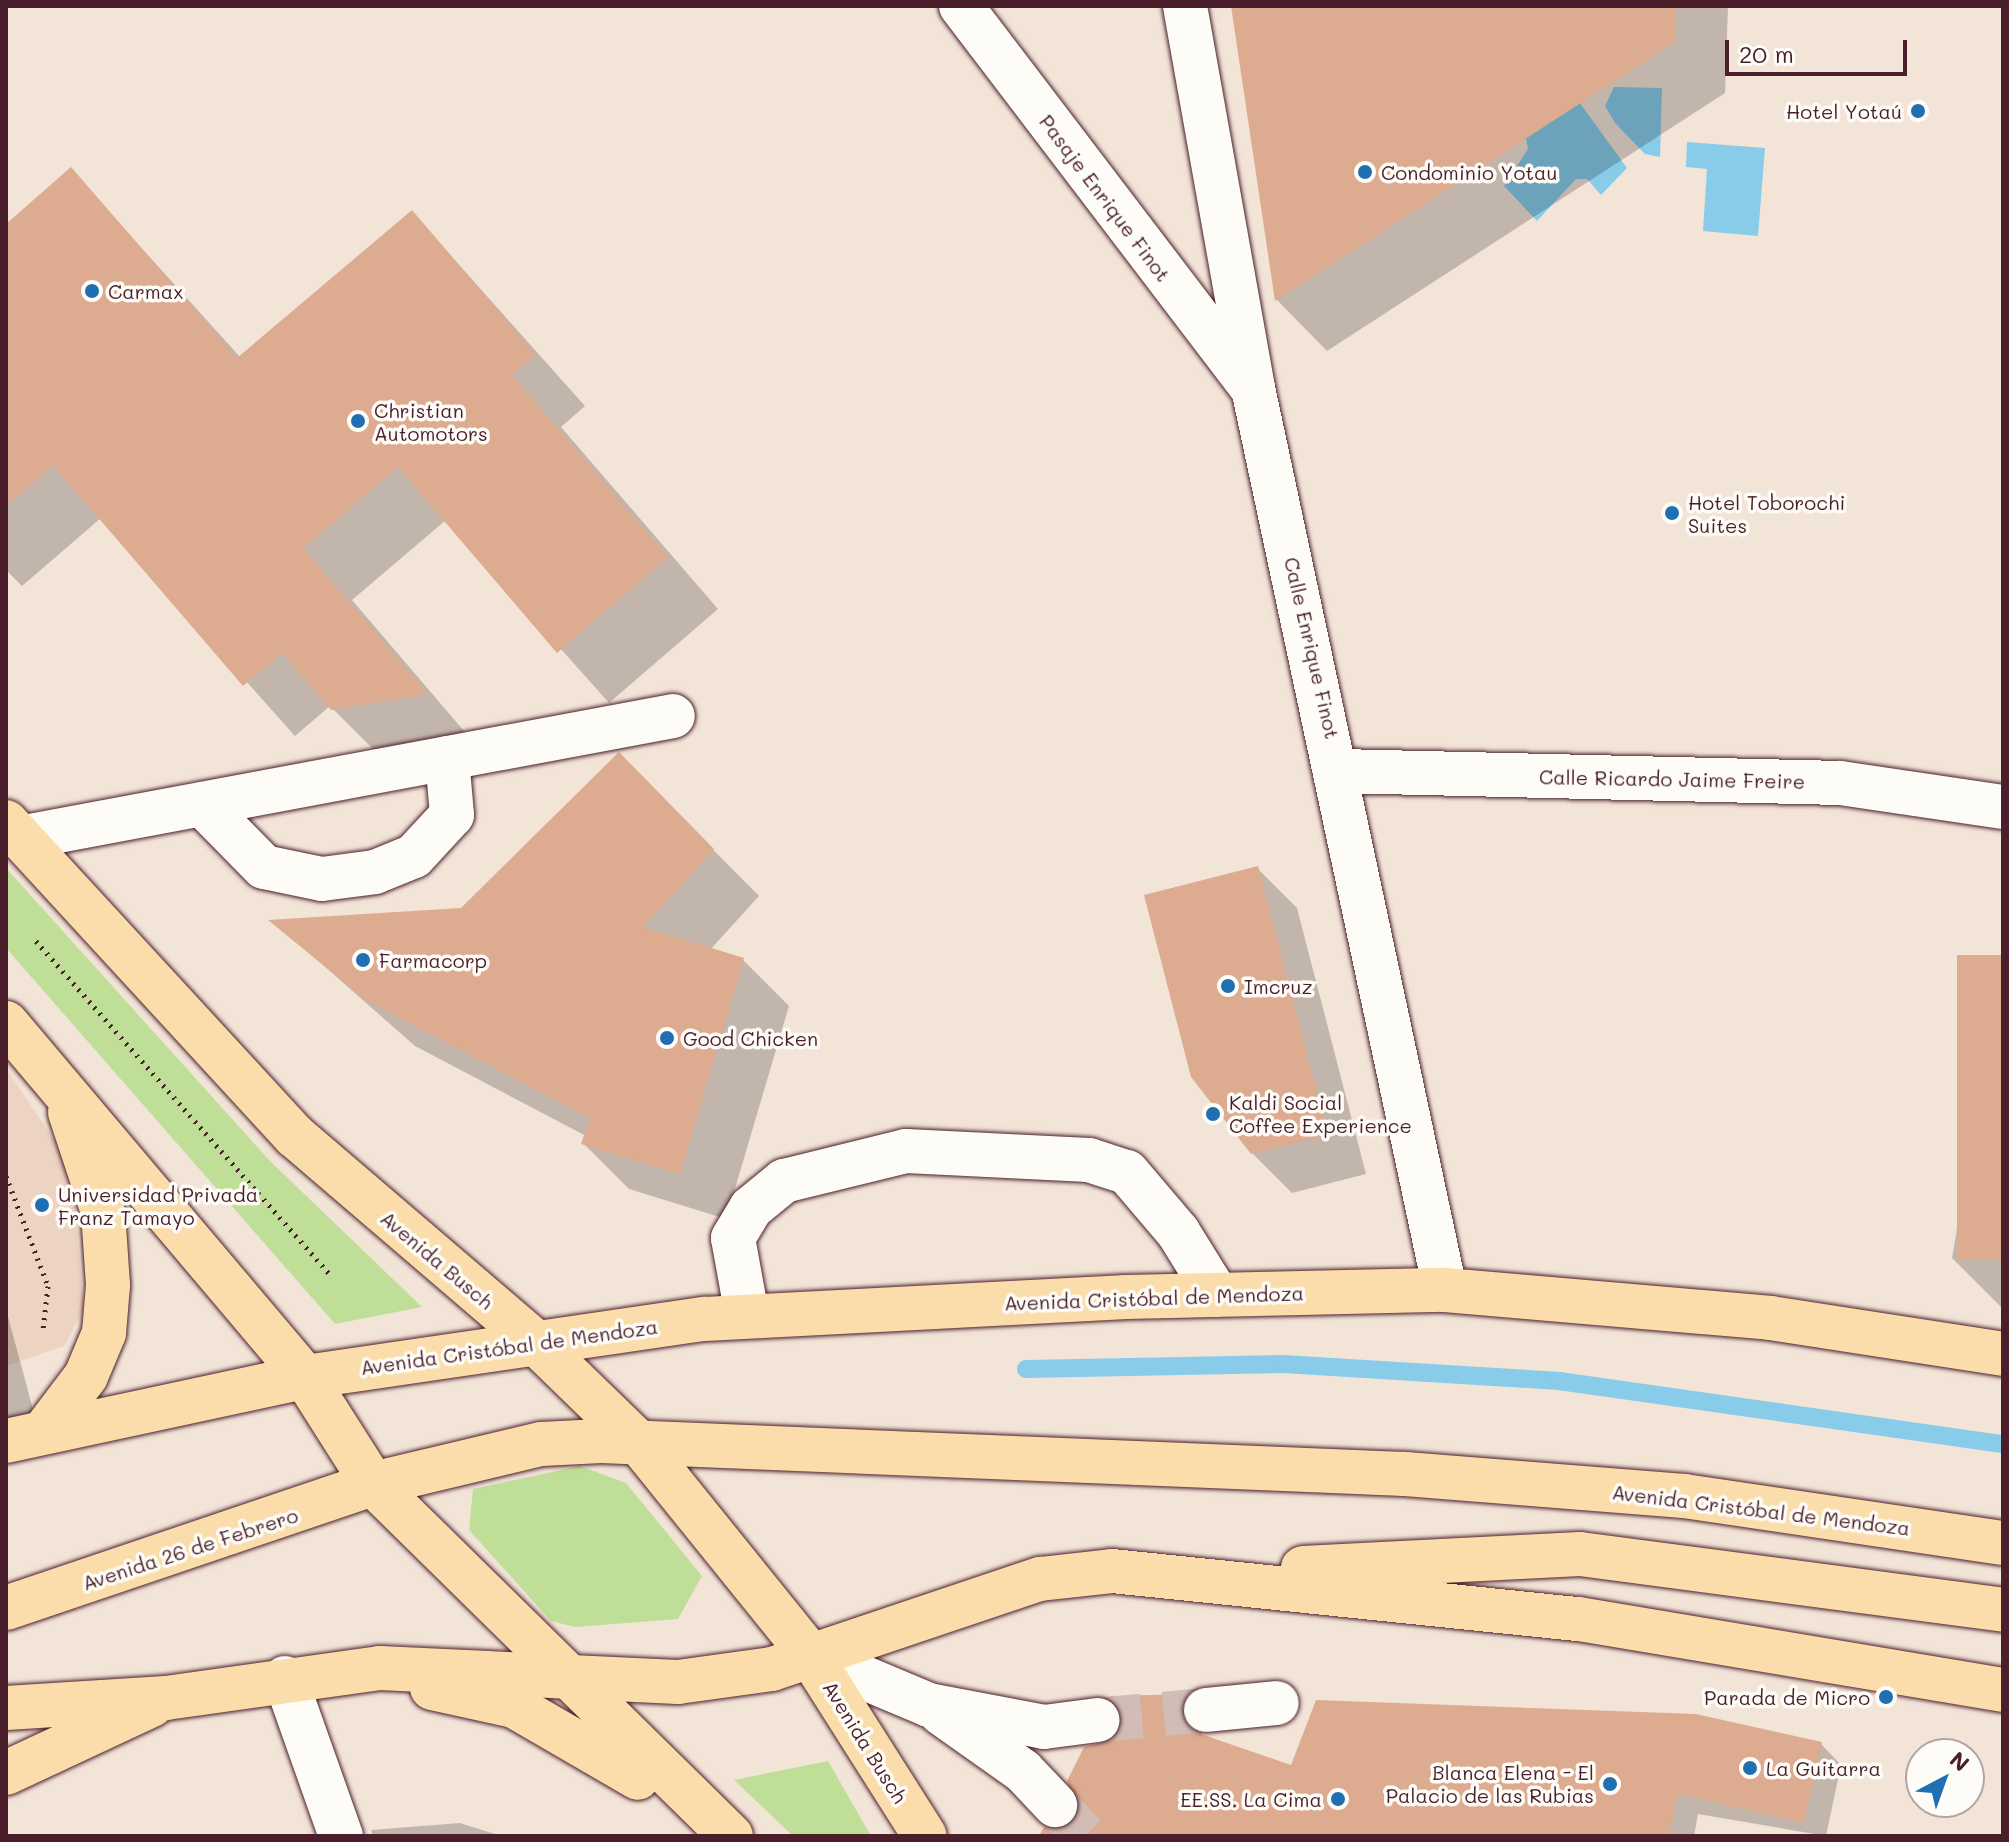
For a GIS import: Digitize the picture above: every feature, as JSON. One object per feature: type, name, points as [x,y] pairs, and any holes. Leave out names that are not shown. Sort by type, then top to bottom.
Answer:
[{"type":"main road","name":"Avenida Busch","points":[[13,830],[295,1136],[535,1342],[640,1444],[810,1655],[925,1836]]},
{"type":"main road","points":[[6,1023],[305,1377],[373,1484],[555,1671],[728,1836]]},
{"type":"main road","points":[[25,1436],[86,1376],[104,1333],[108,1285],[103,1212],[63,1091]]},
{"type":"main road","name":"Avenida Cristóbal de Mendoza","points":[[305,1377],[535,1342],[747,1315],[1217,1295],[1445,1290],[1771,1318],[2003,1354]]},
{"type":"main road","points":[[25,1436],[305,1377]]},
{"type":"main road","name":"Avenida Cristóbal de Mendoza","points":[[373,1484],[541,1444],[640,1444],[1405,1474],[1684,1496],[2003,1543]]},
{"type":"main road","name":"Avenida 26 de Febrero","points":[[6,1608],[373,1484]]},
{"type":"main road","points":[[6,1708],[166,1698],[285,1678],[352,1671],[555,1671],[678,1682],[772,1669],[1040,1579],[1181,1575],[1580,1554],[2003,1610]]},
{"type":"main road","points":[[1181,1575],[1579,1619],[2003,1690]]},
{"type":"main road","points":[[352,1671],[514,1706],[591,1746],[728,1836]]},
{"type":"main road","points":[[6,1773],[166,1698]]},
{"type":"street","name":"Pasaje Enrique Finot","points":[[961,6],[1253,388]]},
{"type":"street","name":"Calle Enrique Finot","points":[[1185,6],[1253,388],[1339,771],[1445,1290]]},
{"type":"street","points":[[13,830],[202,804],[673,716]]},
{"type":"street","points":[[202,804],[264,867],[322,879],[375,872],[414,856],[452,815],[447,758]]},
{"type":"street","name":"Calle Ricardo Jaime Freire","points":[[1339,771],[1840,783],[2003,807]]},
{"type":"street","points":[[747,1315],[733,1238],[751,1208],[784,1181],[906,1151],[1089,1160],[1127,1172],[1178,1232],[1217,1295]]},
{"type":"street","points":[[810,1655],[929,1705],[1044,1727],[1098,1720]]},
{"type":"street","points":[[285,1678],[341,1836]]},
{"type":"street","points":[[1206,1710],[1277,1703]]},
{"type":"street","points":[[929,1705],[1023,1771],[1055,1805]]},
{"type":"path","points":[[27,930],[329,1273]]},
{"type":"path","points":[[6,1176],[48,1286],[43,1335]]},
{"type":"shaded area","name":"Universidad Privada Franz Tamayo","points":[[6,1068],[56,1143],[73,1187],[84,1308],[64,1346],[6,1366]]},
{"type":"green space","points":[[6,868],[270,1161],[422,1307],[335,1324],[6,948]]},
{"type":"green space","points":[[580,1466],[626,1483],[702,1576],[678,1619],[575,1627],[551,1621],[469,1530],[473,1489]]},
{"type":"green space","points":[[828,1761],[871,1836],[793,1836],[734,1780]]},
{"type":"water","points":[[1614,87],[1662,88],[1660,157],[1645,154],[1615,123],[1605,106]]},
{"type":"water","points":[[1574,95],[1627,168],[1601,195],[1587,179],[1576,179],[1537,221],[1504,186],[1528,149],[1523,121]]},
{"type":"water","points":[[1687,142],[1765,148],[1758,236],[1703,231],[1707,169],[1686,167]]},
{"type":"building","name":"Condominio Yotau","points":[[1231,6],[1676,6],[1675,42],[1275,301]]},
{"type":"building","name":"Christian Automotors","points":[[71,167],[237,358],[412,210],[536,355],[512,375],[668,557],[557,653],[398,467],[303,548],[428,694],[331,710],[282,653],[243,686],[53,465],[6,506],[6,224]]},
{"type":"building","points":[[619,752],[714,849],[643,927],[744,958],[680,1174],[581,1144],[590,1118],[367,1001],[268,920],[461,908]]},
{"type":"building","name":"Imcruz","points":[[1258,866],[1328,1135],[1251,1154],[1191,1077],[1144,895]]},
{"type":"building","points":[[1957,955],[2003,955],[2003,1259],[1957,1259]]},
{"type":"building","points":[[1187,1694],[1181,1713],[1195,1732],[1291,1765],[1316,1700],[1696,1714],[1822,1742],[1804,1823],[1678,1794],[1669,1836],[1039,1836],[1044,1827],[1061,1829],[1079,1813],[1067,1781],[1084,1747],[1112,1740],[1121,1730],[1123,1716],[1110,1696]]},
{"type":"waterway","points":[[1026,1369],[1283,1364],[1559,1381],[2003,1444]]},
{"type":"tunnel","points":[[1098,1720],[1206,1710]]},
{"type":"tunnel","points":[[1055,1805],[1085,1836]]},
{"type":"place","name":"Hotel Yotaú","points":[[1918,111]]},
{"type":"place","name":"Condominio Yotau","points":[[1365,172]]},
{"type":"place","name":"Carmax","points":[[92,291]]},
{"type":"place","name":"Christian Automotors","points":[[358,421]]},
{"type":"place","name":"Hotel Toborochi Suites","points":[[1672,513]]},
{"type":"place","name":"Farmacorp","points":[[363,960]]},
{"type":"place","name":"Imcruz","points":[[1228,986]]},
{"type":"place","name":"Good Chicken","points":[[667,1038]]},
{"type":"place","name":"Kaldi Social Coffee Experience","points":[[1213,1114]]},
{"type":"place","name":"Universidad Privada Franz Tamayo","points":[[42,1205]]},
{"type":"place","name":"Parada de Micro","points":[[1886,1697]]},
{"type":"place","name":"La Guitarra","points":[[1750,1768]]},
{"type":"place","name":"Blanca Elena - El Palacio de las Rubias","points":[[1610,1784]]},
{"type":"place","name":"EE.SS. La Cima","points":[[1338,1799]]}]
